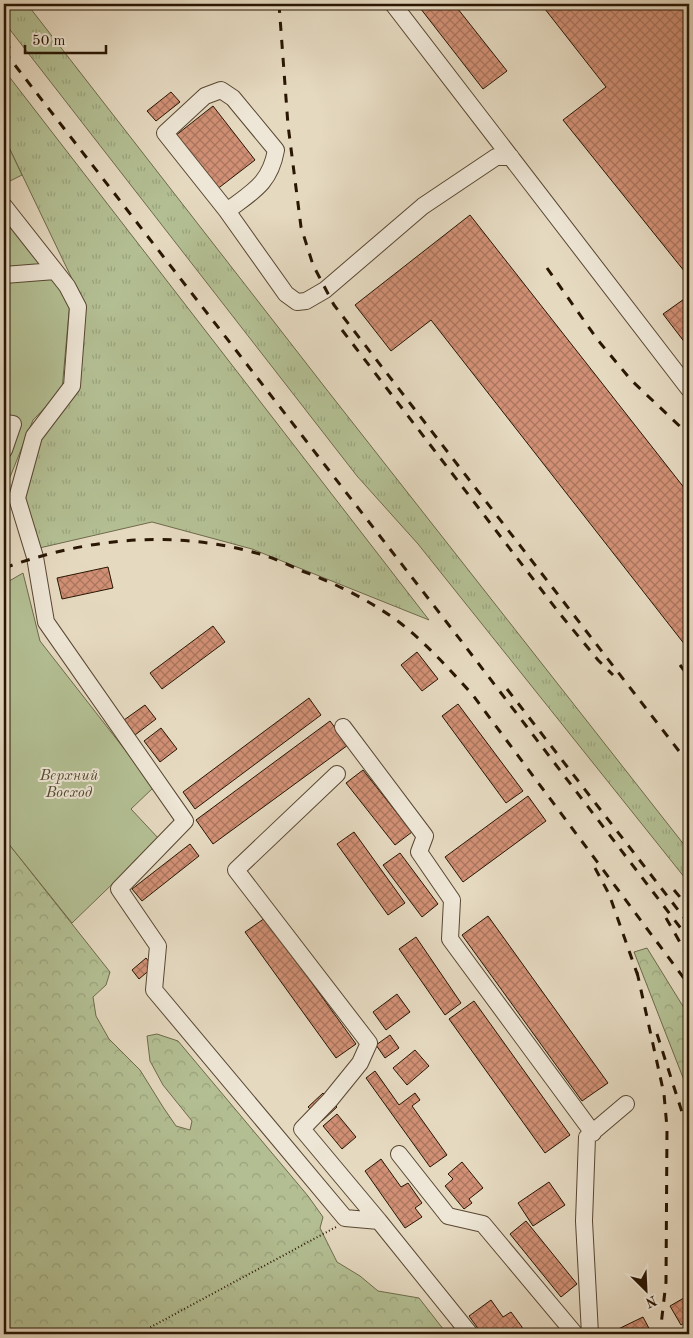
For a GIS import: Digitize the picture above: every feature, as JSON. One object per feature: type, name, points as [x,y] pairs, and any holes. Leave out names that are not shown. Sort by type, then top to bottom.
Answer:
[{"type":"lane","points":[[393,4],[689,389]]},
{"type":"lane","points":[[227,212],[262,184],[274,166],[276,150],[233,98],[221,90],[205,96],[165,133],[227,212],[286,294],[297,302],[306,301],[325,290],[423,206],[496,157],[511,157]]},
{"type":"lane","points":[[4,206],[67,286],[78,307],[72,386],[34,436],[10,496],[35,557],[46,622],[185,822],[119,889],[158,946],[154,990],[344,1218],[379,1221]]},
{"type":"lane","points":[[4,275],[55,271]]},
{"type":"lane","points":[[4,423],[13,424],[4,450]]},
{"type":"lane","points":[[343,727],[425,836],[419,852],[452,900],[450,939],[593,1132]]},
{"type":"lane","points":[[337,774],[236,870],[369,1042],[360,1062],[330,1100],[302,1129],[470,1334]]},
{"type":"lane","points":[[590,1334],[584,1221],[587,1138],[626,1104]]},
{"type":"lane","points":[[399,1154],[448,1216],[483,1224],[575,1334]]},
{"type":"path","points":[[138,1334],[335,1229],[344,1218]]},
{"type":"green space","points":[[4,4],[27,4],[689,851],[689,883],[418,544],[357,476],[4,22]]},
{"type":"green space","points":[[4,70],[429,620],[252,549],[152,522],[35,549],[20,499],[39,438],[78,388],[85,306],[4,137]]},
{"type":"green space","points":[[4,137],[22,175],[4,184]]},
{"type":"green space","points":[[4,218],[70,301],[62,390],[33,420],[4,492]]},
{"type":"green space","name":"Верхний Восход","points":[[23,573],[40,641],[154,787],[131,809],[159,839],[72,923],[4,838],[4,584]]},
{"type":"green space","points":[[4,838],[110,972],[106,985],[93,997],[96,1016],[109,1039],[140,1070],[176,1126],[190,1130],[192,1121],[163,1085],[150,1061],[147,1036],[157,1034],[178,1041],[308,1196],[323,1217],[320,1228],[337,1262],[360,1276],[378,1291],[419,1298],[447,1334],[4,1334]]},
{"type":"green space","points":[[647,948],[689,1016],[689,1093],[634,952]]},
{"type":"building","points":[[417,4],[454,4],[507,71],[483,89]]},
{"type":"building","points":[[541,4],[689,4],[689,277],[563,120],[606,87]]},
{"type":"building","points":[[171,92],[180,102],[156,121],[147,111]]},
{"type":"building","points":[[213,106],[255,160],[216,190],[175,136]]},
{"type":"building","points":[[470,215],[689,494],[689,650],[431,320],[391,351],[355,305]]},
{"type":"building","points":[[687,297],[689,300],[689,348],[663,314]]},
{"type":"building","points":[[4,503],[10,510],[4,516]]},
{"type":"building","points":[[108,567],[113,588],[62,599],[57,578]]},
{"type":"building","points":[[213,626],[225,642],[162,689],[150,673]]},
{"type":"building","points":[[417,652],[438,679],[422,691],[401,665]]},
{"type":"building","points":[[309,698],[321,715],[195,809],[183,792]]},
{"type":"building","points":[[458,704],[523,791],[506,803],[442,716]]},
{"type":"building","points":[[145,705],[156,719],[135,735],[124,720]]},
{"type":"building","points":[[330,721],[348,745],[213,844],[196,820]]},
{"type":"building","points":[[161,728],[177,749],[160,762],[144,741]]},
{"type":"building","points":[[363,770],[412,832],[395,845],[346,783]]},
{"type":"building","points":[[528,796],[546,821],[463,882],[445,857]]},
{"type":"building","points":[[354,832],[405,903],[388,915],[337,844]]},
{"type":"building","points":[[190,844],[199,856],[142,901],[132,889]]},
{"type":"building","points":[[400,853],[438,904],[422,917],[383,865]]},
{"type":"building","points":[[488,916],[608,1083],[582,1101],[462,935]]},
{"type":"building","points":[[265,918],[356,1044],[336,1058],[245,932]]},
{"type":"building","points":[[416,937],[461,1003],[445,1015],[399,949]]},
{"type":"building","points":[[146,958],[153,967],[139,979],[132,970]]},
{"type":"building","points":[[397,994],[410,1012],[386,1030],[373,1012]]},
{"type":"building","points":[[474,1001],[570,1135],[545,1153],[449,1019]]},
{"type":"building","points":[[390,1035],[399,1048],[385,1058],[376,1045]]},
{"type":"building","points":[[415,1050],[429,1066],[407,1085],[393,1068]]},
{"type":"building","points":[[375,1071],[399,1105],[415,1093],[420,1100],[412,1106],[447,1155],[430,1167],[366,1078]]},
{"type":"building","points":[[323,1093],[337,1107],[322,1121],[308,1107]]},
{"type":"building","points":[[337,1114],[356,1137],[342,1149],[323,1126]]},
{"type":"building","points":[[381,1159],[401,1187],[408,1183],[422,1203],[415,1208],[422,1217],[405,1228],[365,1171]]},
{"type":"building","points":[[462,1162],[483,1188],[469,1199],[472,1203],[464,1209],[445,1186],[453,1179],[448,1174]]},
{"type":"building","points":[[549,1182],[565,1205],[533,1226],[518,1203]]},
{"type":"building","points":[[526,1221],[577,1284],[561,1297],[510,1234]]},
{"type":"building","points":[[689,1295],[689,1320],[681,1325],[670,1306]]},
{"type":"building","points":[[491,1300],[503,1317],[511,1312],[522,1327],[523,1334],[482,1334],[469,1316]]},
{"type":"building","points":[[643,1317],[652,1334],[608,1334]]},
{"type":"railway","points":[[279,4],[288,125],[301,227],[313,265],[334,305],[689,764]]},
{"type":"railway","points":[[4,41],[15,55]]},
{"type":"railway","points":[[4,51],[462,642],[689,939]]},
{"type":"railway","points":[[547,268],[597,339],[631,380],[689,435]]},
{"type":"railway","points":[[342,330],[560,614],[613,675]]},
{"type":"railway","points":[[4,568],[67,550],[99,544],[131,540],[195,541],[227,546],[271,557],[340,587],[376,607],[399,622],[419,639],[472,694],[689,985]]},
{"type":"railway","points":[[680,665],[689,677]]},
{"type":"railway","points":[[507,689],[689,924]]},
{"type":"railway","points":[[595,868],[609,894],[639,979]]},
{"type":"railway","points":[[674,890],[689,908]]},
{"type":"railway","points":[[666,918],[689,958]]},
{"type":"railway","points":[[637,972],[664,1094],[667,1128],[666,1282],[660,1334]]},
{"type":"railway","points":[[657,1034],[689,1134]]}]
